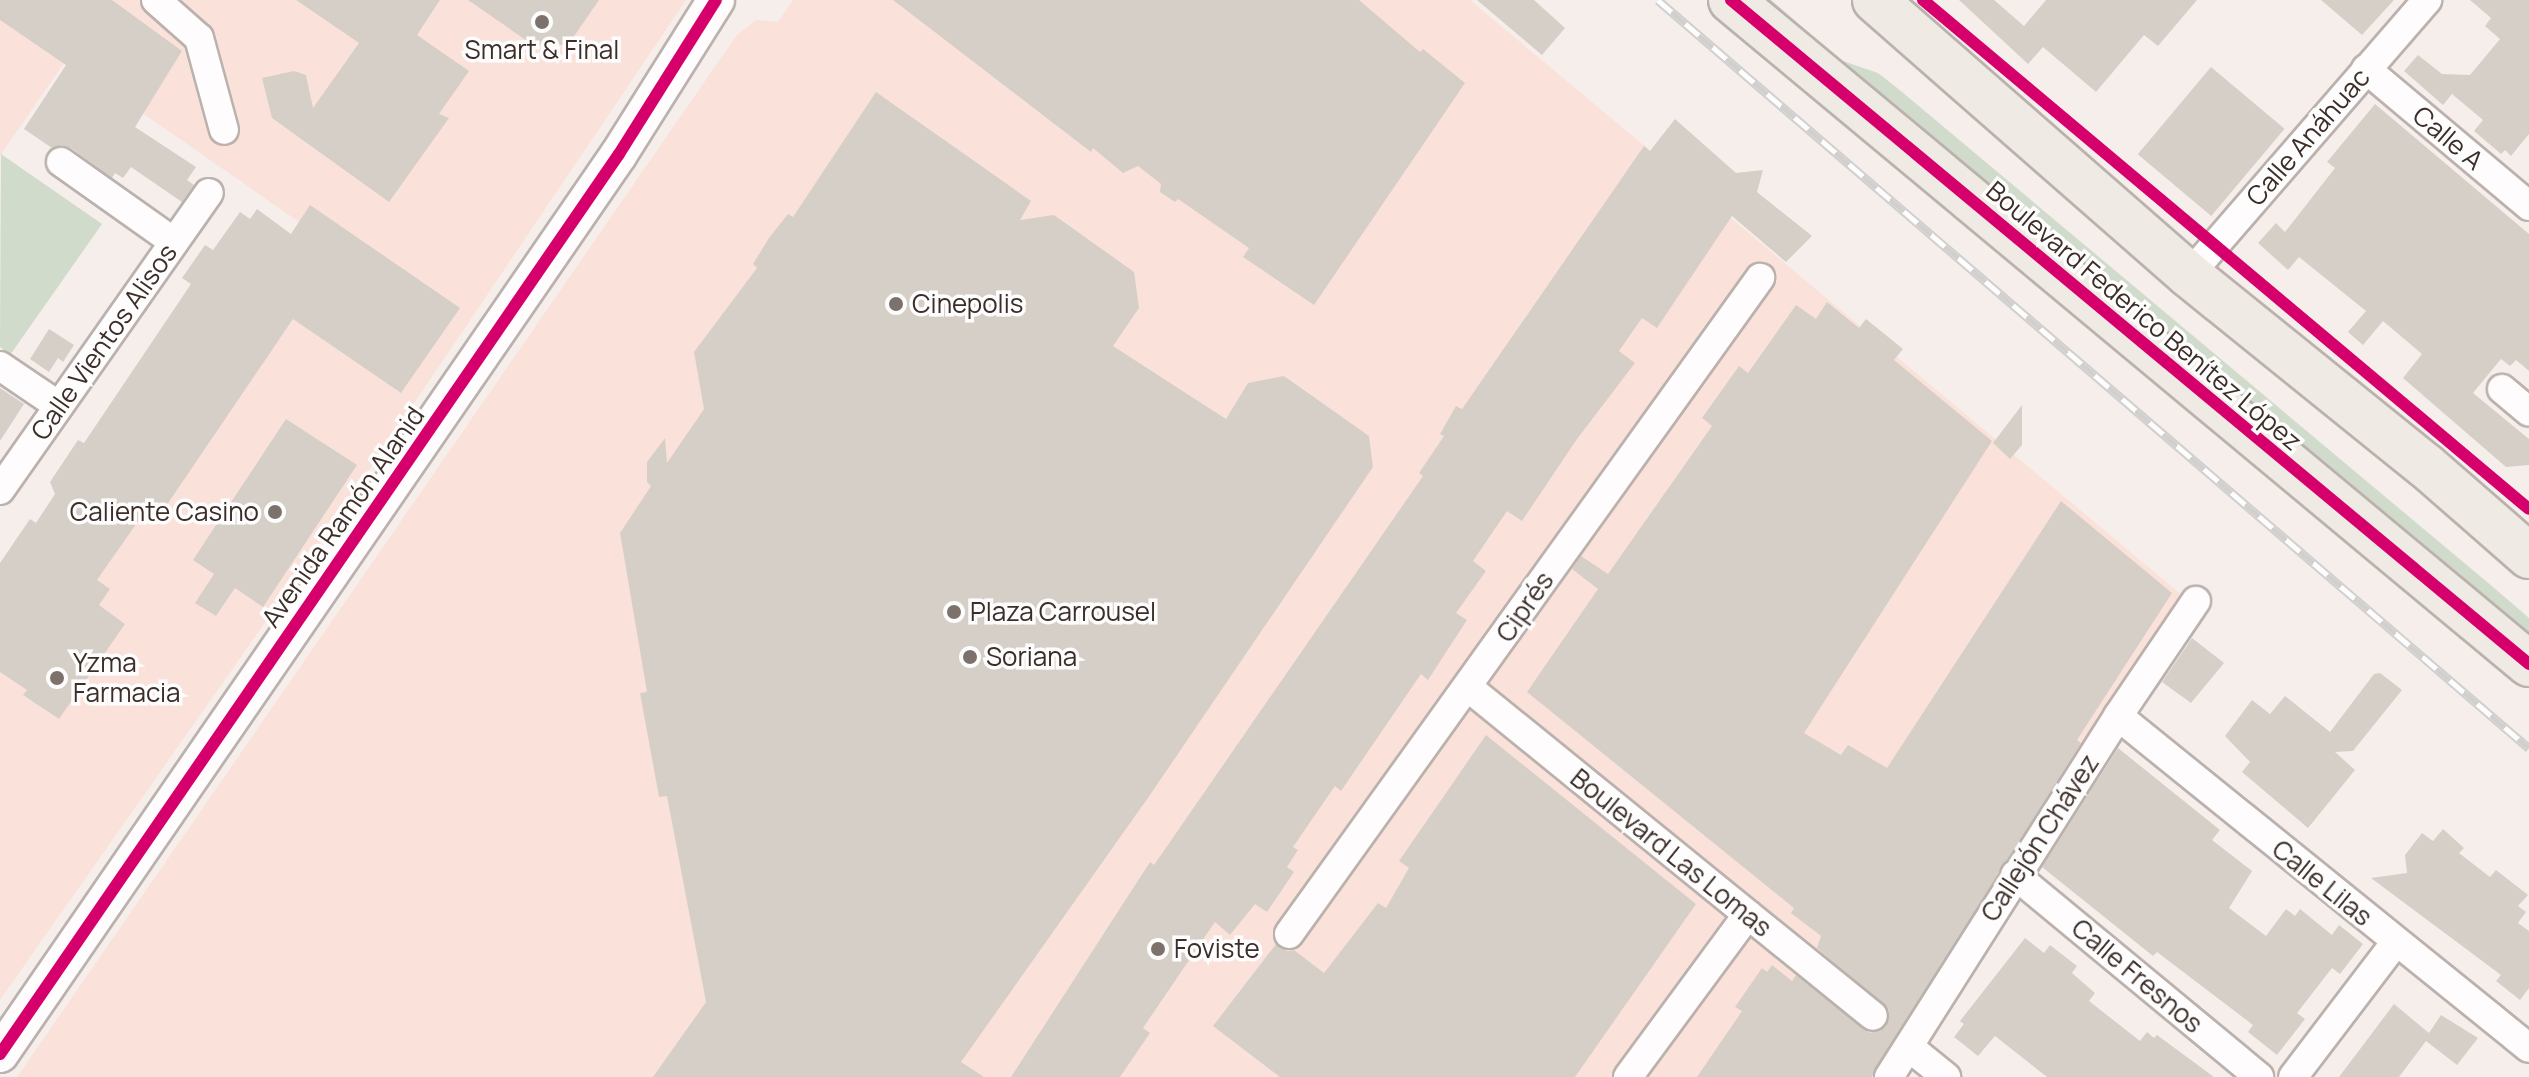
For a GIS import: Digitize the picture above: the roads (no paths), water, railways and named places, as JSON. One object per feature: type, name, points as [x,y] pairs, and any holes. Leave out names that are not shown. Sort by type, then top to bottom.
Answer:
[{"type":"main road","name":"Boulevard Federico Benítez López","points":[[1731,0],[2529,664]]},
{"type":"main road","points":[[1875,0],[2189,275],[2426,466],[2529,556]]},
{"type":"street","name":"Avenida Ramón Alanid","points":[[0,1054],[619,154],[716,0]]},
{"type":"street","name":"Calle Anáhuac","points":[[2189,275],[2427,0]]},
{"type":"street","points":[[166,3],[199,38],[224,130]]},
{"type":"street","name":"Calle A","points":[[2366,69],[2529,206]]},
{"type":"street","points":[[61,162],[174,242]]},
{"type":"street","name":"Calle Vientos Alisos","points":[[0,490],[209,193]]},
{"type":"street","name":"Ciprés","points":[[1289,934],[1469,688],[1760,278]]},
{"type":"street","points":[[0,366],[59,406]]},
{"type":"street","points":[[2502,389],[2529,412]]},
{"type":"street","name":"Callejón Chávez","points":[[1889,1077],[2015,875],[2196,601]]},
{"type":"street","name":"Boulevard Las Lomas","points":[[1469,688],[1873,1016]]},
{"type":"street","name":"Calle Lilas","points":[[2118,716],[2395,943],[2529,1048]]},
{"type":"street","name":"Calle Fresnos","points":[[2015,875],[2259,1077]]},
{"type":"street","points":[[1628,1077],[1748,914]]},
{"type":"street","points":[[2293,1077],[2395,943]]},
{"type":"street","points":[[1909,1047],[1946,1077]]},
{"type":"railway","points":[[1658,0],[2529,748]]},
{"type":"place","name":"Smart & Final","points":[[542,22]]},
{"type":"place","name":"Cinepolis","points":[[896,304]]},
{"type":"place","name":"Caliente Casino","points":[[275,512]]},
{"type":"place","name":"Plaza Carrousel","points":[[954,612]]},
{"type":"place","name":"Soriana","points":[[970,657]]},
{"type":"place","name":"Yzma Farmacia","points":[[57,678]]},
{"type":"place","name":"Foviste","points":[[1158,949]]}]
